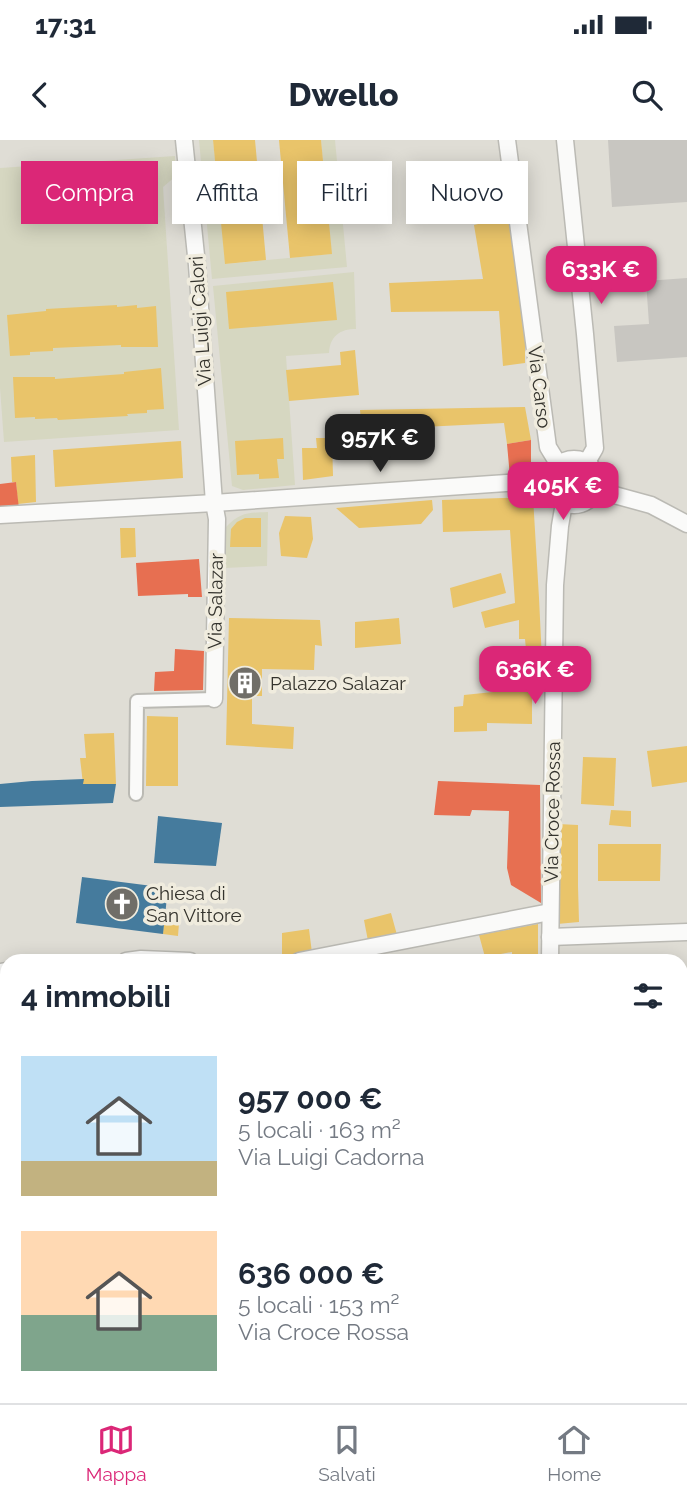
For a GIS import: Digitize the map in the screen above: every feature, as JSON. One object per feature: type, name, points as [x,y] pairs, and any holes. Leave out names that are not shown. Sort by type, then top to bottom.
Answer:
[{"type":"street","name":"Via Luigi Calori","points":[[184,140],[197,265],[214,503]]},
{"type":"street","name":"Via Carso","points":[[507,140],[548,447],[555,471]]},
{"type":"street","points":[[565,140],[595,448],[587,462]]},
{"type":"street","points":[[0,515],[537,481],[572,459],[587,462],[597,475],[598,482],[592,497],[579,506],[557,499],[551,485],[555,471]]},
{"type":"street","points":[[596,490],[651,505],[687,524]]},
{"type":"street","name":"Via Salazar","points":[[214,503],[217,519],[214,699]]},
{"type":"street","name":"Via Croce Rossa","points":[[550,954],[555,585],[564,503]]},
{"type":"street","points":[[136,794],[137,701],[214,699]]},
{"type":"street","points":[[335,954],[550,912]]},
{"type":"street","points":[[550,937],[687,932]]},
{"type":"green space","points":[[199,140],[213,140],[215,161],[201,161]]},
{"type":"green space","points":[[321,140],[335,140],[337,161],[323,161]]},
{"type":"green space","points":[[175,156],[175,161],[172,161],[172,179],[163,187],[179,430],[4,442],[0,388],[0,168],[21,167],[21,224],[158,224],[158,161],[102,161]]},
{"type":"green space","points":[[207,224],[222,224],[226,264],[331,254],[328,224],[343,224],[347,267],[212,279]]},
{"type":"green space","points":[[354,272],[356,329],[345,330],[337,335],[331,342],[329,353],[286,356],[295,485],[243,490],[232,486],[213,286]]},
{"type":"green space","points":[[268,512],[267,566],[225,568],[226,527],[245,514]]},
{"type":"building: Abitazioni","points":[[213,140],[255,140],[257,161],[215,161]]},
{"type":"building: Abitazioni","points":[[279,140],[321,140],[323,161],[297,161],[297,224],[329,224],[332,254],[290,258]]},
{"type":"building: Abitazioni","points":[[221,224],[263,224],[266,260],[225,264]]},
{"type":"building: Abitazioni","points":[[513,224],[525,330],[525,363],[503,366],[499,311],[391,312],[389,283],[483,279],[474,225]]},
{"type":"building: Abitazioni","points":[[333,282],[337,320],[229,329],[226,292]]},
{"type":"building: Abitazioni","points":[[137,305],[137,308],[156,306],[158,347],[121,345],[53,348],[53,351],[10,356],[7,315],[46,309]]},
{"type":"building: Abitazioni","points":[[355,350],[359,395],[289,401],[286,370],[341,365],[340,352]]},
{"type":"building: Abitazioni","points":[[161,368],[164,409],[147,410],[147,413],[127,414],[128,416],[58,420],[15,418],[13,377],[55,379],[124,374]]},
{"type":"building: Abitazioni","points":[[525,407],[531,440],[507,444],[504,423],[362,430],[360,410]]},
{"type":"building: Abitazioni","points":[[283,438],[284,459],[277,459],[279,478],[259,479],[259,474],[237,475],[235,441]]},
{"type":"building: Abitazioni","points":[[316,438],[332,438],[333,476],[303,480],[302,448],[317,448]]},
{"type":"building: Abitazioni","points":[[181,441],[183,478],[55,487],[53,450]]},
{"type":"building: Abitazioni","points":[[35,455],[36,502],[18,504],[16,482],[12,482],[11,457]]},
{"type":"building: Abitazioni","points":[[533,497],[542,660],[527,660],[525,639],[519,639],[519,620],[485,628],[481,612],[515,603],[510,530],[443,532],[442,500]]},
{"type":"building: Abitazioni","points":[[432,500],[433,510],[421,524],[359,528],[336,508]]},
{"type":"building: Abitazioni","points":[[285,516],[311,517],[313,539],[307,558],[281,556],[279,533]]},
{"type":"building: Abitazioni","points":[[245,518],[261,518],[261,547],[230,547],[231,529]]},
{"type":"building: Abitazioni","points":[[120,528],[135,528],[136,557],[121,558]]},
{"type":"building: Abitazioni","points":[[501,573],[506,593],[453,608],[450,588]]},
{"type":"building: Abitazioni","name":"Palazzo Salazar","points":[[229,618],[320,620],[322,646],[315,645],[314,670],[262,669],[262,696],[252,696],[252,724],[294,727],[293,749],[226,745]]},
{"type":"building: Abitazioni","points":[[399,618],[401,644],[355,648],[355,622]]},
{"type":"building: Abitazioni","points":[[532,688],[532,724],[487,723],[487,731],[454,732],[454,707],[463,706],[464,695]]},
{"type":"building: Abitazioni","points":[[147,716],[178,717],[178,786],[146,786]]},
{"type":"building: Abitazioni","points":[[114,733],[116,784],[83,784],[80,758],[86,758],[84,734]]},
{"type":"building: Abitazioni","points":[[687,746],[687,782],[652,787],[647,751]]},
{"type":"building: Abitazioni","points":[[583,757],[616,758],[614,806],[581,804]]},
{"type":"building: Abitazioni","points":[[611,810],[631,811],[631,827],[609,825]]},
{"type":"building: Abitazioni","points":[[558,824],[578,825],[579,922],[557,924]]},
{"type":"building: Abitazioni","points":[[598,844],[661,844],[660,881],[598,881]]},
{"type":"building: Abitazioni","points":[[391,913],[397,935],[368,941],[364,920]]},
{"type":"building: Abitazioni","points":[[164,921],[179,923],[178,936],[163,934]]},
{"type":"building: Abitazioni","points":[[538,924],[538,954],[484,954],[479,935]]},
{"type":"building: Abitazioni","points":[[309,929],[312,953],[282,954],[282,933]]},
{"type":"building: Negozi","points":[[531,440],[531,477],[510,477],[507,444]]},
{"type":"building: Negozi","points":[[16,482],[19,509],[0,511],[0,484]]},
{"type":"building: Negozi","points":[[199,559],[202,597],[188,597],[188,594],[138,596],[136,563]]},
{"type":"building: Negozi","points":[[175,649],[204,651],[203,690],[154,691],[155,672],[174,671]]},
{"type":"building: Negozi","points":[[438,781],[540,785],[541,903],[511,885],[507,868],[509,811],[472,810],[470,816],[434,815]]},
{"type":"building: Pubblico","points":[[84,779],[83,784],[116,784],[113,803],[0,807],[0,784]]},
{"type":"building: Pubblico","points":[[158,816],[222,823],[216,866],[154,863]]},
{"type":"building: Pubblico","name":"Chiesa di San Vittore","points":[[82,877],[168,888],[163,934],[76,923]]},
{"type":"building: Altro","points":[[608,140],[687,140],[687,202],[612,207]]},
{"type":"building: Altro","points":[[687,278],[687,357],[617,362],[614,326],[649,324],[646,281]]},
{"type":"place","name":"Palazzo Salazar","points":[[245,683]]},
{"type":"place","name":"Chiesa di San Vittore","points":[[122,904]]}]
